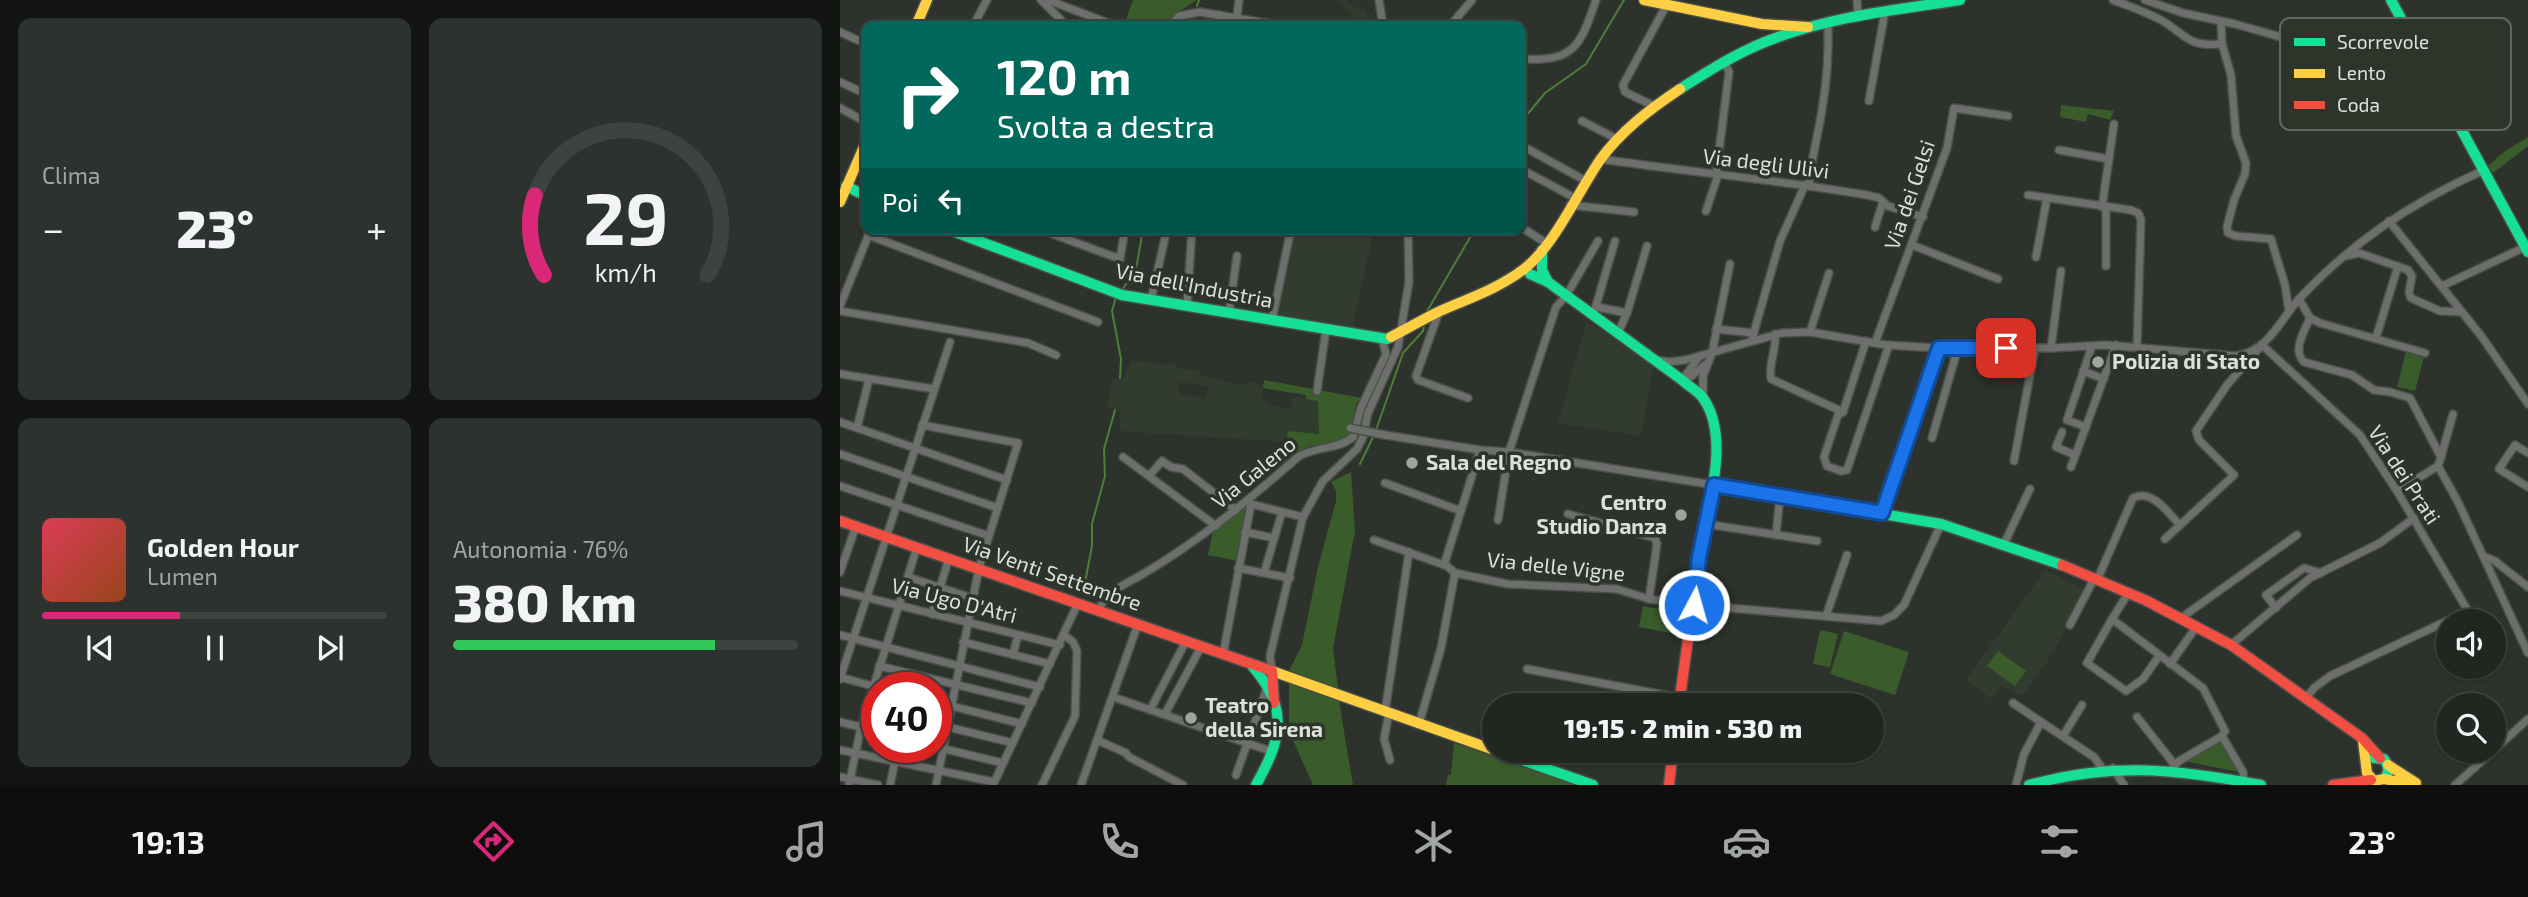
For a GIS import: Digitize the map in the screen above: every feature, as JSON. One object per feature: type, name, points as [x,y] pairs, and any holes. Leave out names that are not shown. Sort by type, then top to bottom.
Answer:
[{"type":"street","points":[[918,21],[927,0]]},
{"type":"street","points":[[976,21],[987,0]]},
{"type":"street","points":[[1041,0],[1062,21]]},
{"type":"street","points":[[1048,0],[1103,21]]},
{"type":"street","points":[[1237,16],[1239,0]]},
{"type":"street","points":[[1379,0],[1382,21]]},
{"type":"street","points":[[1454,21],[1472,0]]},
{"type":"street","points":[[1526,59],[1548,59],[1564,55],[1585,32],[1596,0]]},
{"type":"street","points":[[1644,0],[1762,24],[1812,27]]},
{"type":"street","points":[[1857,0],[1858,15]]},
{"type":"street","points":[[1703,398],[1618,333],[1595,311],[1566,296],[1548,282],[1538,257],[1573,202],[1617,139],[1654,106],[1724,61],[1765,42],[1828,22],[1885,10],[1960,0]]},
{"type":"street","points":[[2113,0],[2163,22],[2194,43],[2222,44]]},
{"type":"street","points":[[2145,0],[2183,13],[2280,37]]},
{"type":"street","points":[[2391,0],[2400,18]]},
{"type":"street","points":[[1654,106],[1625,92],[1623,86],[1667,4]]},
{"type":"street","points":[[1869,101],[1885,10]]},
{"type":"street","points":[[1174,21],[1188,12],[1260,21]]},
{"type":"street","points":[[1219,21],[1220,15]]},
{"type":"street","points":[[2221,21],[2222,44],[2231,75],[2236,136],[2246,163],[2245,174],[2234,200],[2228,233],[2271,239],[2285,285],[2289,312]]},
{"type":"street","points":[[1753,336],[1780,240],[1807,185],[1826,84],[1828,22]]},
{"type":"street","points":[[1762,24],[1783,37]]},
{"type":"street","points":[[1762,24],[1768,30],[1765,42]]},
{"type":"street","points":[[1781,25],[1784,29],[1783,37]]},
{"type":"street","points":[[840,32],[861,42]]},
{"type":"street","points":[[1706,211],[1717,175],[1729,72],[1724,61]]},
{"type":"street","points":[[840,82],[861,92]]},
{"type":"street","points":[[840,108],[861,119]]},
{"type":"street","name":"Via dei Gelsi","points":[[1889,345],[1849,467],[1841,471],[1827,467],[1824,457],[1838,415],[1843,412],[1923,217],[1947,148],[1954,108],[2008,116]]},
{"type":"street","points":[[1582,121],[1617,139]]},
{"type":"street","points":[[2106,266],[2104,207],[2114,124]]},
{"type":"street","points":[[2442,286],[2527,250],[2462,130]]},
{"type":"street","points":[[1526,148],[1587,181]]},
{"type":"street","points":[[2059,150],[2109,159]]},
{"type":"street","points":[[840,202],[861,153]]},
{"type":"street","name":"Via degli Ulivi","points":[[1601,159],[1867,195],[1878,198],[1888,206],[1923,217]]},
{"type":"street","points":[[2165,539],[2234,475],[2199,440],[2196,431],[2227,385],[2299,299],[2344,256],[2389,221],[2427,196],[2482,171]]},
{"type":"street","points":[[1526,172],[1573,202],[1634,212]]},
{"type":"street","points":[[846,186],[861,194]]},
{"type":"street","points":[[2028,195],[2138,213],[2141,219],[2137,346]]},
{"type":"street","points":[[2036,257],[2047,198]]},
{"type":"street","points":[[1875,227],[1883,202]]},
{"type":"street","points":[[2389,221],[2462,312],[2528,404]]},
{"type":"street","points":[[869,235],[840,309],[1028,342],[1056,355]]},
{"type":"street","points":[[878,235],[1098,322]]},
{"type":"street","name":"Via dell'Industria","points":[[963,235],[1118,294],[1381,339],[1399,334],[1439,312],[1480,295],[1513,277],[1538,257]]},
{"type":"street","points":[[1055,235],[1120,259],[1124,235]]},
{"type":"street","points":[[1151,300],[1166,235]]},
{"type":"street","points":[[1187,305],[1192,235]]},
{"type":"street","points":[[1272,320],[1290,235]]},
{"type":"street","points":[[1256,785],[1273,752],[1278,735],[1270,656],[1303,517],[1323,481],[1357,449],[1363,437],[1368,413],[1398,347],[1409,282],[1408,235]]},
{"type":"street","points":[[1526,235],[1548,282]]},
{"type":"street","points":[[1498,520],[1509,452],[1556,307],[1566,296],[1598,241]]},
{"type":"street","points":[[1595,311],[1615,241]]},
{"type":"street","points":[[1618,333],[1627,313],[1647,246]]},
{"type":"street","points":[[1912,246],[1998,279]]},
{"type":"street","points":[[2344,256],[2359,253],[2407,270],[2412,276],[2409,293],[2411,299],[2440,311],[2462,312]]},
{"type":"street","points":[[1229,313],[1237,256]]},
{"type":"street","points":[[1681,693],[1717,453],[1715,431],[1703,398],[1703,376],[1712,353],[1730,264]]},
{"type":"street","points":[[2376,338],[2398,266]]},
{"type":"street","points":[[2051,348],[2061,271]]},
{"type":"street","points":[[1810,332],[1829,273]]},
{"type":"street","points":[[2299,299],[2310,318],[2320,323],[2425,353]]},
{"type":"street","points":[[1595,311],[1627,313]]},
{"type":"street","points":[[1439,312],[1416,376],[1418,380],[1468,398]]},
{"type":"street","points":[[2310,318],[2298,350],[2304,362],[2352,375],[2374,390],[2410,398],[2441,457]]},
{"type":"street","points":[[1716,329],[1753,336],[1810,332],[1889,345],[1939,348],[2116,345],[2236,356],[2248,354],[2262,345]]},
{"type":"street","points":[[1317,391],[1326,330]]},
{"type":"street","points":[[1775,334],[1771,379],[1843,412]]},
{"type":"street","points":[[1653,359],[1669,362],[1700,356],[1753,336]]},
{"type":"street","name":"Via Galeno","points":[[1098,611],[1107,595],[1154,568],[1216,526],[1249,502],[1298,457],[1311,449],[1342,444],[1353,437],[1361,408],[1386,354],[1381,339]]},
{"type":"street","points":[[861,683],[840,678],[950,342]]},
{"type":"street","points":[[2071,467],[2116,345]]},
{"type":"street","name":"Via dei Prati","points":[[2262,345],[2360,435],[2414,518],[2468,611],[2330,676],[2306,698]]},
{"type":"street","points":[[2086,427],[2067,420],[2092,346]]},
{"type":"street","points":[[1882,513],[1939,348]]},
{"type":"street","points":[[1932,438],[1958,348]]},
{"type":"street","points":[[2014,461],[2035,348]]},
{"type":"street","points":[[1682,380],[1700,356]]},
{"type":"street","points":[[1682,380],[1689,378],[1706,364]]},
{"type":"street","points":[[2083,371],[2104,379]]},
{"type":"street","points":[[840,374],[934,389]]},
{"type":"street","points":[[857,428],[869,379]]},
{"type":"street","points":[[2397,491],[2438,466],[2454,414]]},
{"type":"street","points":[[840,422],[1007,480]]},
{"type":"street","points":[[922,425],[1018,443],[979,568],[952,706],[1022,724]]},
{"type":"street","points":[[1350,428],[1882,513],[1941,524],[2004,544],[2129,592],[2231,645],[2361,738],[2384,761],[2417,785]]},
{"type":"street","points":[[2062,432],[2056,447],[2075,455]]},
{"type":"street","points":[[2528,453],[2515,445],[2500,469],[2528,487]]},
{"type":"street","points":[[1444,565],[1480,450]]},
{"type":"street","points":[[840,454],[998,508]]},
{"type":"street","points":[[1124,457],[1216,526]]},
{"type":"street","points":[[1149,476],[1162,461],[1171,467],[1183,469],[1236,510]]},
{"type":"street","points":[[2438,466],[2458,502],[2528,653]]},
{"type":"street","points":[[1385,484],[1461,510]]},
{"type":"street","points":[[840,486],[989,536]]},
{"type":"street","points":[[2004,544],[2030,489]]},
{"type":"street","points":[[1776,535],[1780,496]]},
{"type":"street","points":[[2070,625],[2097,578],[2133,498],[2144,496],[2156,500],[2180,525]]},
{"type":"street","points":[[1223,655],[1249,502],[1303,517]]},
{"type":"street","points":[[1264,573],[1282,512]]},
{"type":"street","points":[[1568,514],[1655,538],[1657,544],[1649,599]]},
{"type":"street","points":[[2231,645],[2311,578],[2380,543],[2414,518]]},
{"type":"street","name":"Via Venti Settembre","points":[[840,521],[1482,746]]},
{"type":"street","points":[[1706,524],[1817,541]]},
{"type":"street","name":"Via delle Vigne","points":[[1455,573],[1528,586],[1617,589],[1649,599],[1694,605],[1881,621],[1894,615],[1904,605],[1941,524]]},
{"type":"street","points":[[840,572],[856,526]]},
{"type":"street","points":[[1245,532],[1274,538]]},
{"type":"street","points":[[2181,618],[2297,535]]},
{"type":"street","points":[[1374,540],[1444,565],[1455,573],[1441,649],[1419,724]]},
{"type":"street","points":[[879,672],[917,547]]},
{"type":"street","points":[[1390,760],[1384,739],[1409,552]]},
{"type":"street","points":[[1826,617],[1847,555]]},
{"type":"street","points":[[2483,556],[2495,561],[2528,586]]},
{"type":"street","points":[[932,614],[949,558]]},
{"type":"street","points":[[1238,568],[1290,578]]},
{"type":"street","points":[[2276,608],[2266,596],[2304,568],[2321,573]]},
{"type":"street","points":[[908,577],[972,598]]},
{"type":"street","name":"Via Ugo D'Atri","points":[[840,591],[1060,645]]},
{"type":"street","points":[[2129,592],[2087,663],[2126,691],[2143,679],[2159,656]]},
{"type":"street","points":[[906,763],[993,784],[1078,603]]},
{"type":"street","points":[[2112,619],[2203,688],[2225,731],[2222,737],[2172,767]]},
{"type":"street","points":[[1081,785],[1138,624]]},
{"type":"street","points":[[2170,664],[2197,626]]},
{"type":"street","points":[[840,635],[960,664],[1040,687]]},
{"type":"street","points":[[1013,655],[1018,635]]},
{"type":"street","points":[[1042,785],[1075,716],[1077,651],[1071,639],[1064,635]]},
{"type":"street","points":[[1150,709],[1186,641]]},
{"type":"street","points":[[963,642],[1051,664]]},
{"type":"street","points":[[1165,714],[1201,646]]},
{"type":"street","points":[[1250,664],[1262,677],[1275,703]]},
{"type":"street","points":[[880,666],[1032,703]]},
{"type":"street","points":[[1527,669],[1638,693]]},
{"type":"street","points":[[1236,775],[1267,688]]},
{"type":"street","points":[[1113,697],[1273,752]]},
{"type":"street","points":[[2013,703],[2094,757],[2124,785]]},
{"type":"street","points":[[2063,736],[2082,705]]},
{"type":"street","points":[[2137,716],[2172,767]]},
{"type":"street","points":[[2506,738],[2528,719]]},
{"type":"street","points":[[840,722],[861,727],[849,782]]},
{"type":"street","points":[[2016,785],[2024,754],[2041,722]]},
{"type":"street","points":[[952,728],[1013,743]]},
{"type":"street","points":[[2222,737],[2243,772],[2244,782]]},
{"type":"street","points":[[2361,738],[2367,750],[2366,774],[2371,780]]},
{"type":"street","points":[[1097,740],[1183,785]]},
{"type":"street","points":[[840,750],[861,754]]},
{"type":"street","points":[[952,751],[1003,764]]},
{"type":"street","points":[[2343,784],[2372,758],[2384,761]]},
{"type":"street","points":[[2343,784],[2371,780],[2377,782],[2384,779],[2388,774],[2384,761]]},
{"type":"street","points":[[890,785],[895,763]]},
{"type":"street","points":[[936,785],[939,763]]},
{"type":"street","name":"Via Venti Settembre","points":[[1531,763],[1593,785]]},
{"type":"street","points":[[1668,783],[1671,763]]},
{"type":"street","points":[[2455,785],[2479,763]]},
{"type":"street","points":[[2029,785],[2076,772],[2107,768],[2172,767],[2261,785]]},
{"type":"street","points":[[840,777],[849,782],[878,785]]},
{"type":"street","points":[[2384,779],[2417,785]]},
{"type":"shaded area","points":[[1346,0],[1354,8],[1363,8],[1369,16],[1365,19],[1366,21],[1356,21],[1338,1]]},
{"type":"shaded area","points":[[1295,235],[1373,235],[1352,329],[1278,315]]},
{"type":"shaded area","points":[[1586,323],[1654,365],[1641,436],[1558,423]]},
{"type":"shaded area","points":[[1132,360],[1164,365],[1177,363],[1177,368],[1201,371],[1200,375],[1242,385],[1248,382],[1256,383],[1263,388],[1261,399],[1265,400],[1265,404],[1291,409],[1294,397],[1316,399],[1319,406],[1319,434],[1289,431],[1286,442],[1119,431],[1121,410],[1107,408],[1112,378],[1123,379]],"holes":[[[1180,382],[1208,386],[1206,398],[1178,394]]]},
{"type":"shaded area","points":[[2045,570],[2086,590],[2053,653],[2023,696],[1999,685],[1992,699],[1966,680]]},
{"type":"green space","points":[[1133,0],[1197,0],[1168,21],[1125,21]]},
{"type":"green space","points":[[2061,105],[2114,111],[2110,120],[2088,114],[2086,122],[2060,117]]},
{"type":"green space","points":[[2528,137],[2528,146],[2493,173],[2488,166]]},
{"type":"green space","points":[[2406,352],[2424,357],[2415,391],[2397,387]]},
{"type":"green space","points":[[1264,380],[1362,398],[1356,404],[1351,436],[1309,446],[1283,464],[1288,431],[1319,434],[1318,401],[1306,399],[1306,395],[1263,388]]},
{"type":"green space","points":[[1351,472],[1355,531],[1333,648],[1353,785],[1313,785],[1289,731],[1289,671],[1302,645],[1318,567],[1336,501],[1336,491],[1331,482]]},
{"type":"green space","points":[[1244,506],[1247,507],[1238,561],[1208,555],[1213,531]]},
{"type":"green space","points":[[1643,606],[1685,614],[1681,635],[1639,627]]},
{"type":"green space","points":[[1820,630],[1838,634],[1830,667],[1813,664]]},
{"type":"green space","points":[[1844,631],[1909,652],[1895,695],[1830,674]]},
{"type":"green space","points":[[1998,651],[2026,671],[2015,686],[1987,666]]},
{"type":"green space","points":[[2221,742],[2239,772],[2184,761]]},
{"type":"green space","points":[[1454,743],[1482,753],[1482,763],[1513,763],[1577,785],[1446,785],[1448,775],[1451,775]]},
{"type":"waterway","points":[[1197,6],[1199,0]]},
{"type":"waterway","points":[[1526,116],[1545,93],[1586,64],[1624,0]]},
{"type":"waterway","points":[[1189,21],[1191,17]]},
{"type":"waterway","points":[[1122,290],[1136,270],[1142,235]]},
{"type":"waterway","points":[[1426,313],[1472,235]]},
{"type":"waterway","points":[[1116,297],[1112,311],[1121,359],[1120,378]]},
{"type":"waterway","points":[[1376,430],[1403,353],[1423,331],[1424,325]]},
{"type":"waterway","points":[[1083,593],[1092,546],[1092,524],[1105,476],[1104,449],[1115,410]]},
{"type":"waterway","points":[[1360,464],[1374,435]]},
{"type":"traffic: fast","points":[[1680,89],[1743,52],[1788,33],[1861,15],[1960,0]]},
{"type":"traffic: fast","points":[[2391,0],[2401,18]]},
{"type":"traffic: fast","points":[[2462,130],[2528,252]]},
{"type":"traffic: fast","points":[[846,186],[861,194]]},
{"type":"traffic: fast","points":[[963,235],[1122,295],[1387,339],[1391,337]]},
{"type":"traffic: fast","points":[[1542,250],[1542,270],[1548,282]]},
{"type":"traffic: fast","points":[[1530,274],[1548,282],[1703,398],[1710,411],[1716,441],[1715,473],[1707,518]]},
{"type":"traffic: fast","points":[[1714,485],[1941,524],[2062,565]]},
{"type":"traffic: fast","points":[[1253,667],[1273,697],[1278,725],[1271,754],[1256,785]]},
{"type":"traffic: fast","points":[[2374,758],[2384,759],[2387,764],[2388,771],[2384,779]]},
{"type":"traffic: fast","points":[[1530,763],[1593,785]]},
{"type":"traffic: fast","points":[[2029,785],[2089,773],[2145,770],[2201,775],[2261,785]]},
{"type":"traffic: slow","points":[[918,21],[927,0]]},
{"type":"traffic: slow","points":[[1644,0],[1762,24],[1808,27]]},
{"type":"traffic: slow","points":[[1391,337],[1438,312],[1493,288],[1524,269],[1555,233],[1608,149],[1637,121],[1680,89]]},
{"type":"traffic: slow","points":[[840,202],[861,154]]},
{"type":"traffic: slow","points":[[1272,671],[1482,746]]},
{"type":"traffic: slow","points":[[2363,741],[2367,773],[2374,781],[2384,779],[2414,785]]},
{"type":"traffic: slow","points":[[2388,765],[2416,783]]},
{"type":"traffic: jam","points":[[1681,693],[1707,518]]},
{"type":"traffic: jam","points":[[840,521],[1272,671],[1274,703]]},
{"type":"traffic: jam","points":[[2062,565],[2145,600],[2231,645],[2362,738],[2380,758]]},
{"type":"traffic: jam","points":[[1669,785],[1672,763]]},
{"type":"traffic: jam","points":[[2333,785],[2371,780]]},
{"type":"place","name":"Polizia di Stato","points":[[2098,362]]},
{"type":"place","name":"Sala del Regno","points":[[1412,463]]},
{"type":"place","name":"Centro Studio Danza","points":[[1681,515]]},
{"type":"place","name":"Teatro della Sirena","points":[[1191,718]]},
{"type":"route","points":[[1694,605],[1699,558],[1714,485],[1882,513],[1939,348],[2006,348]]}]
